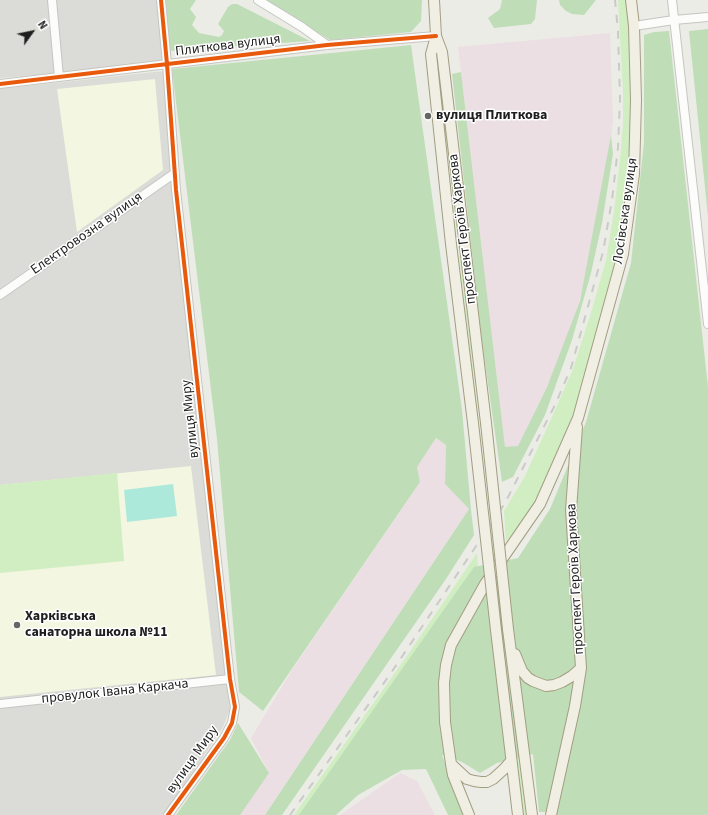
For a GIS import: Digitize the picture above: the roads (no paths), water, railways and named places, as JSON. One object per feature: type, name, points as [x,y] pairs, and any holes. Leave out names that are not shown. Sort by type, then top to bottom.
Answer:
[{"type":"main road","name":"проспект Героїв Харкова","points":[[434,0],[436,36],[442,52],[486,423],[510,642]]},
{"type":"main road","name":"Лосівська вулиця","points":[[578,418],[623,254],[634,174],[636,100],[634,26],[631,0]]},
{"type":"main road","name":"проспект Героїв Харкова","points":[[436,36],[431,54],[451,244],[473,423],[511,761]]},
{"type":"main road","name":"проспект Героїв Харкова","points":[[551,815],[575,706],[581,668],[571,510],[578,418]]},
{"type":"main road","points":[[469,815],[453,775],[445,722],[444,683],[446,665],[451,645],[485,584],[540,504],[578,418]]},
{"type":"main road","points":[[510,642],[525,675],[533,681],[546,686],[562,682],[581,668]]},
{"type":"main road","points":[[510,642],[532,815]]},
{"type":"main road","points":[[451,764],[467,779],[487,782],[504,770],[511,761]]},
{"type":"main road","points":[[511,761],[518,815]]},
{"type":"street","points":[[52,0],[60,77]]},
{"type":"street","name":"вулиця Миру","points":[[160,0],[167,64],[175,173],[230,679],[235,707],[232,723],[224,738],[168,815]]},
{"type":"street","points":[[258,0],[327,45]]},
{"type":"street","points":[[672,0],[705,268],[708,324]]},
{"type":"street","points":[[634,26],[708,17]]},
{"type":"street","name":"Плиткова вулиця","points":[[0,84],[327,45],[436,36]]},
{"type":"street","name":"Електровозна вулиця","points":[[0,295],[175,173]]},
{"type":"street","name":"провулок Івана Каркача","points":[[0,704],[230,679]]},
{"type":"railway","points":[[290,815],[391,673],[505,503],[555,405],[571,368],[603,252],[612,200],[618,148],[620,99],[618,31],[615,0]]},
{"type":"place","name":"вулиця Плиткова","points":[[428,116]]},
{"type":"place","name":"Харківська санаторна школа №11","points":[[17,625]]}]
